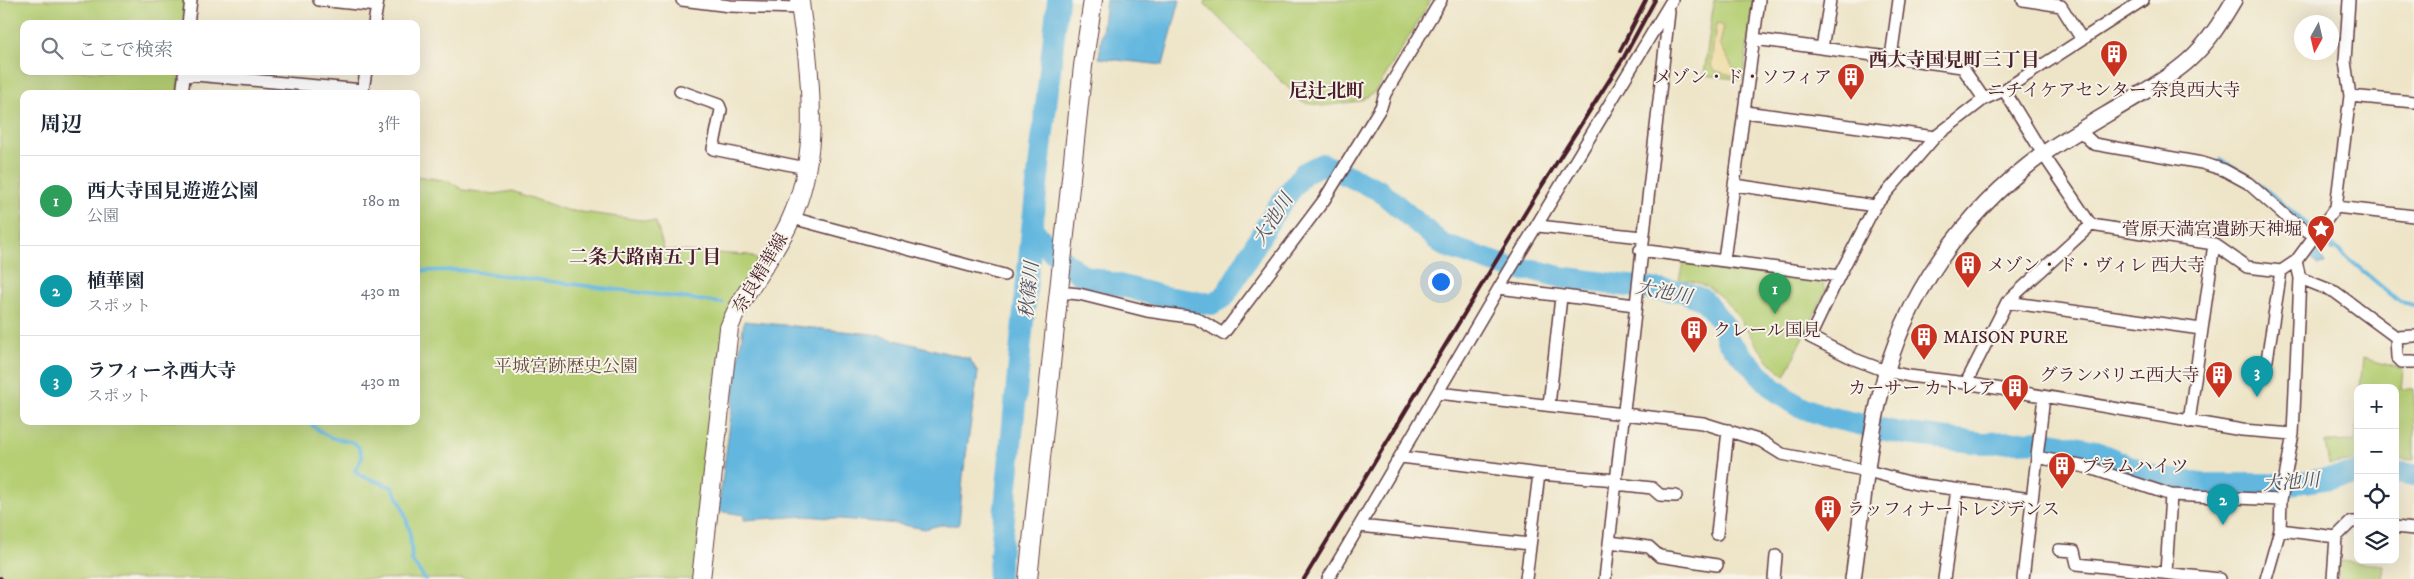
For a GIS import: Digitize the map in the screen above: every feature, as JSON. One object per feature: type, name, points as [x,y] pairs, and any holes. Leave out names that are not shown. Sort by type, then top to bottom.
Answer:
[{"type":"main road","points":[[1028,579],[1083,66],[1093,0]]},
{"type":"main road","name":"奈良精華線","points":[[701,579],[729,328],[737,306],[760,270],[775,251],[792,218],[810,155],[812,116],[807,53],[800,4]]},
{"type":"street","points":[[188,20],[191,0]]},
{"type":"street","points":[[319,0],[378,3],[375,20]]},
{"type":"street","points":[[682,0],[730,6],[800,4]]},
{"type":"street","points":[[1060,287],[1079,294],[1147,311],[1196,318],[1223,334],[1324,200],[1381,107],[1385,94],[1441,0]]},
{"type":"street","points":[[1724,260],[1759,0]]},
{"type":"street","points":[[1822,48],[1830,0]]},
{"type":"street","points":[[1891,57],[1899,0]]},
{"type":"street","points":[[2023,0],[2061,6],[2081,38]]},
{"type":"street","points":[[2143,0],[2081,38],[2004,90],[1984,100],[1935,137],[1875,206],[1810,337],[1886,371],[1909,376],[1966,383],[2242,430],[2294,434]]},
{"type":"street","points":[[1853,579],[1875,419],[1886,371],[1907,316],[1923,285],[1947,249],[1974,216],[2008,183],[2043,154],[2168,77],[2188,61],[2206,42],[2234,0]]},
{"type":"street","points":[[2004,90],[2043,154],[2091,225],[2214,244],[2247,267],[2281,271],[2296,261],[2336,207],[2350,96],[2345,61],[2349,0]]},
{"type":"street","points":[[1328,579],[1499,288],[1671,4]]},
{"type":"street","points":[[1605,579],[1617,482],[1640,250],[1671,4]]},
{"type":"street","points":[[1754,39],[1962,67],[1984,100]]},
{"type":"street","points":[[182,90],[184,75]]},
{"type":"street","points":[[205,75],[363,90],[365,75]]},
{"type":"street","points":[[680,91],[719,105],[721,110],[713,149],[806,168]]},
{"type":"street","points":[[2350,96],[2414,102]]},
{"type":"street","points":[[1744,112],[1935,137]]},
{"type":"street","points":[[2080,131],[2094,144],[2202,164],[2224,170],[2248,183],[2290,219],[2317,233]]},
{"type":"street","points":[[1735,185],[1875,206]]},
{"type":"street","points":[[2336,207],[2414,216]]},
{"type":"street","points":[[792,218],[1004,275]]},
{"type":"street","points":[[1966,383],[2007,302],[2091,225]]},
{"type":"street","points":[[1538,226],[1642,238]]},
{"type":"street","points":[[2189,422],[2214,244]]},
{"type":"street","points":[[1640,250],[1839,276]]},
{"type":"street","points":[[2266,579],[2280,530],[2281,497],[2294,434],[2300,278],[2296,261]]},
{"type":"street","points":[[2267,360],[2281,271]]},
{"type":"street","points":[[2300,278],[2335,292],[2396,337],[2414,336]]},
{"type":"street","points":[[1499,288],[1561,297],[1635,302]]},
{"type":"street","points":[[1549,405],[1561,297]]},
{"type":"street","points":[[2007,302],[2202,329]]},
{"type":"street","points":[[2396,337],[2397,357],[2402,362],[2414,362]]},
{"type":"street","points":[[1438,393],[1703,423],[1761,441],[1782,454],[1868,471],[1916,484],[2031,499]]},
{"type":"street","points":[[2023,579],[2044,397]]},
{"type":"street","points":[[1717,534],[1728,430]]},
{"type":"street","points":[[1401,457],[1617,482],[1652,488],[1660,495],[1676,496]]},
{"type":"street","points":[[2037,458],[2090,468],[2171,495],[2281,497]]},
{"type":"street","points":[[1526,579],[1539,474]]},
{"type":"street","points":[[1944,579],[1957,490]]},
{"type":"street","points":[[2166,573],[2171,495]]},
{"type":"street","points":[[2334,579],[2336,536],[2351,522],[2354,522]]},
{"type":"street","points":[[1360,526],[1530,544]]},
{"type":"street","points":[[2399,527],[2414,529]]},
{"type":"street","points":[[2280,530],[2336,536]]},
{"type":"street","points":[[1609,542],[1649,547],[1659,556],[1716,565]]},
{"type":"street","points":[[2059,550],[2074,551],[2077,564],[2220,579]]},
{"type":"street","points":[[1774,579],[1776,556]]},
{"type":"green space","name":"平城宮跡歴史公園","points":[[0,0],[188,0],[186,20],[20,20],[20,75],[179,75],[178,90],[20,90],[20,425],[420,425],[420,177],[449,181],[463,190],[495,194],[512,191],[566,210],[656,222],[664,250],[749,255],[758,260],[722,342],[709,428],[694,579],[0,579]]},
{"type":"green space","points":[[1206,0],[1431,0],[1376,91],[1360,101],[1322,106],[1302,102],[1205,4]]},
{"type":"green space","points":[[1714,0],[1753,0],[1743,80],[1704,75]]},
{"type":"green space","points":[[1683,263],[1769,272],[1822,280],[1826,290],[1785,376],[1771,364],[1727,303],[1714,291],[1698,283],[1679,280]]},
{"type":"green space","points":[[2363,358],[2403,369],[2401,389],[2414,389],[2414,460],[2399,458],[2399,384],[2360,384]]},
{"type":"green space","points":[[2354,441],[2354,461],[2329,464],[2325,442]]},
{"type":"green space","points":[[2339,561],[2354,562],[2354,564],[2384,565],[2382,579],[2340,579],[2338,575]]},
{"type":"sand","points":[[1718,23],[1724,27],[1720,44],[1738,77],[1713,70],[1711,65],[1716,24]]},
{"type":"water","points":[[1106,0],[1180,0],[1163,65],[1099,58]]},
{"type":"water","points":[[2320,236],[2335,250],[2333,252],[2328,247],[2322,249],[2319,253],[2325,264],[2318,265],[2305,255]]},
{"type":"water","points":[[744,321],[872,334],[970,359],[978,373],[963,476],[959,525],[940,525],[925,529],[898,524],[806,516],[744,520],[744,515],[718,511]]},
{"type":"waterway","name":"秋篠川","points":[[998,579],[1032,229],[1058,0]]},
{"type":"waterway","points":[[2221,160],[2247,174],[2400,302],[2414,305]]},
{"type":"waterway","name":"大池川","points":[[1032,229],[1052,251],[1081,275],[1164,297],[1212,304],[1225,296],[1277,208],[1304,173],[1322,164],[1379,190],[1443,245],[1517,270],[1534,270],[1560,277],[1659,290],[1681,291],[1704,300],[1723,324],[1727,340],[1774,389],[1798,406],[1828,417],[1899,433],[1982,443],[2047,441],[2091,450],[2156,477],[2202,484],[2290,484],[2354,475]]},
{"type":"waterway","points":[[420,271],[460,270],[722,303]]},
{"type":"waterway","points":[[312,425],[327,436],[354,443],[358,446],[362,458],[355,470],[359,475],[392,487],[402,505],[410,532],[412,561],[425,579]]},
{"type":"waterway","name":"大池川","points":[[2399,473],[2414,475]]},
{"type":"railway","points":[[1620,51],[1646,0]]},
{"type":"railway","points":[[1304,579],[1536,195],[1624,57],[1655,0]]},
{"type":"place","name":"ニチイケアセンター 奈良西大寺","points":[[2114,78]]},
{"type":"place","name":"メゾン・ド・ソフィア","points":[[1851,101]]},
{"type":"place","name":"菅原天満宮遺跡天神堀","points":[[2321,253]]},
{"type":"place","name":"メゾン・ド・ヴィレ 西大寺","points":[[1968,289]]},
{"type":"place","name":"西大寺国見遊遊公園","points":[[1775,314]]},
{"type":"place","name":"クレール国見","points":[[1694,354]]},
{"type":"place","name":"MAISON PURE","points":[[1924,361]]},
{"type":"place","name":"ラフィーネ西大寺","points":[[2257,397]]},
{"type":"place","name":"グランバリエ西大寺","points":[[2219,399]]},
{"type":"place","name":"カーサー カトレア","points":[[2015,412]]},
{"type":"place","name":"プラムハイツ","points":[[2062,490]]},
{"type":"place","name":"植華園","points":[[2223,525]]},
{"type":"place","name":"ラッフィナートレジデンス","points":[[1828,533]]},
{"type":"district","name":"西大寺国見町三丁目","points":[[1954,59]]},
{"type":"district","name":"尼辻北町","points":[[1327,90]]},
{"type":"district","name":"二条大路南五丁目","points":[[645,256]]}]
